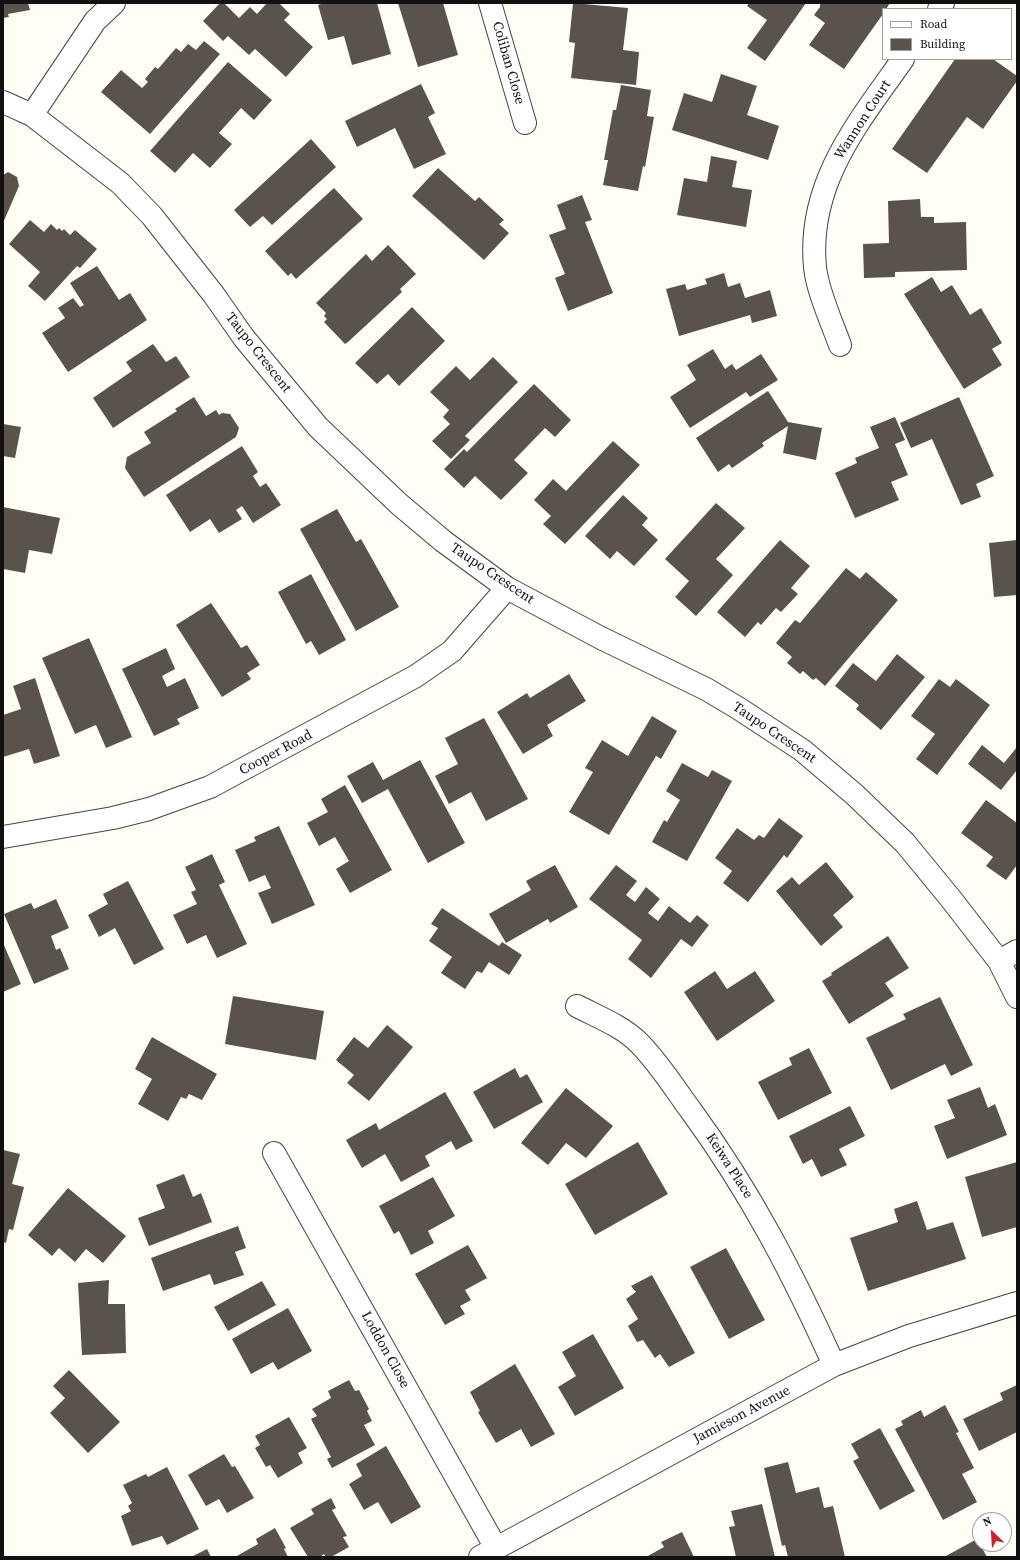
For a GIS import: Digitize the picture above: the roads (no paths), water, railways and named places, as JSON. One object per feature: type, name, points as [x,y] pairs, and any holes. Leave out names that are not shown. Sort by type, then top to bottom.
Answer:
[{"type":"street","points":[[32,115],[70,55],[95,21],[114,3]]},
{"type":"street","name":"Coliban Close","points":[[490,3],[525,123]]},
{"type":"street","name":"Wannon Court","points":[[840,345],[815,268],[814,239],[819,209],[828,176],[846,140],[902,60]]},
{"type":"street","name":"Taupo Crescent","points":[[3,102],[32,115],[120,183],[152,216],[184,254],[244,338],[284,388],[318,427],[398,504],[443,541],[507,588],[600,638],[706,689],[802,750],[854,794],[905,843],[951,898],[1008,956],[1017,997]]},
{"type":"street","name":"Cooper Road","points":[[3,837],[113,818],[149,809],[210,787],[317,731],[416,676],[452,651],[507,588]]},
{"type":"street","name":"Keiwa Place","points":[[577,1006],[614,1025],[638,1042],[665,1074],[743,1186],[792,1274],[834,1365]]},
{"type":"street","name":"Loddon Close","points":[[274,1153],[488,1552]]},
{"type":"street","name":"Jamieson Avenue","points":[[488,1552],[834,1365],[909,1336],[1017,1303]]}]
